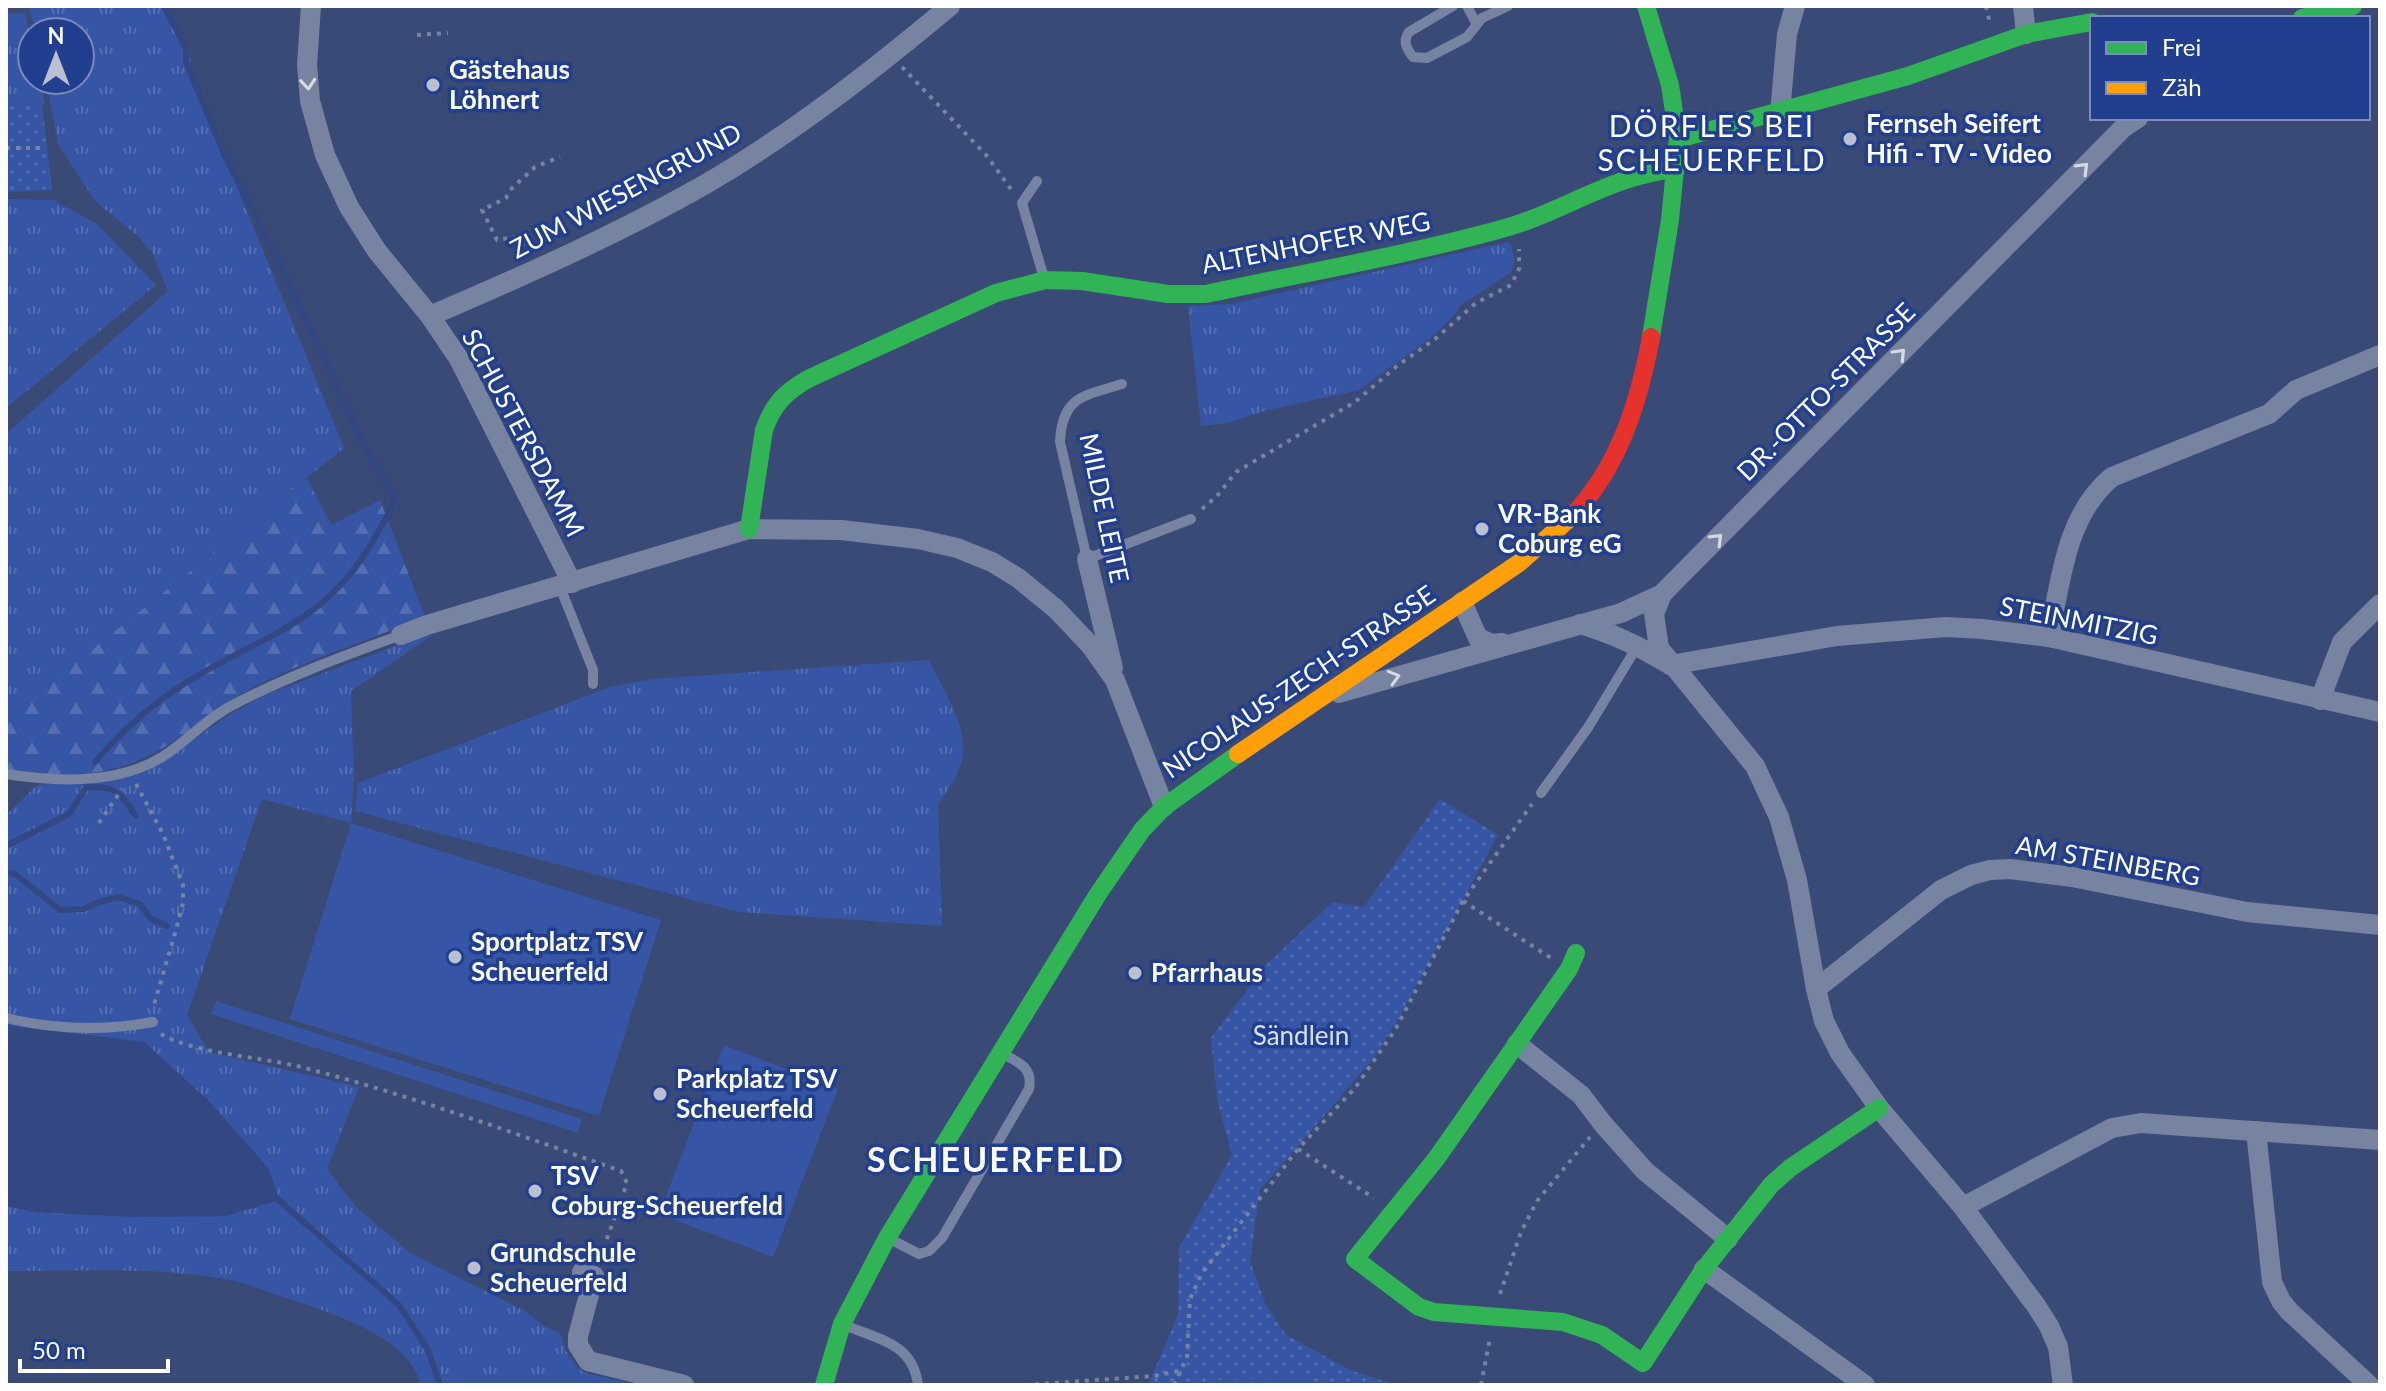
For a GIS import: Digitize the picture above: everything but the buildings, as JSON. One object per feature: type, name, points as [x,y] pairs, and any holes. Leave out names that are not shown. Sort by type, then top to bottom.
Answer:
[{"type":"street","name":"SCHUSTERSDAMM","points":[[311,6],[307,65],[310,101],[325,155],[349,207],[377,251],[430,316],[459,359],[566,585]]},
{"type":"street","name":"ZUM WIESENGRUND","points":[[430,316],[584,248],[703,185],[837,97],[950,6]]},
{"type":"street","name":"NICOLAUS-ZECH-STRASSE","points":[[824,1385],[842,1324],[887,1238],[1098,894],[1142,830],[1164,807],[1261,737],[1519,563],[1565,525],[1589,498],[1620,445],[1632,413],[1666,250],[1676,169],[1676,112],[1646,6]]},
{"type":"street","points":[[1780,113],[1787,34],[1795,6]]},
{"type":"street","points":[[2023,6],[2026,34]]},
{"type":"street","points":[[2316,16],[2353,6]]},
{"type":"street","points":[[1678,139],[1908,76],[2026,34],[2090,22]]},
{"type":"street","name":"DR.-OTTO-STRASSE","points":[[1319,699],[1621,613],[1662,594],[2082,169],[2135,120]]},
{"type":"street","name":"ALTENHOFER WEG","points":[[749,529],[763,434],[773,407],[782,396],[810,378],[996,293],[1045,280],[1082,281],[1168,294],[1206,294],[1253,286],[1518,225],[1627,179],[1657,170],[1676,169]]},
{"type":"street","points":[[2049,637],[2069,542],[2083,511],[2101,486],[2112,477],[2269,414],[2296,390],[2380,355]]},
{"type":"street","points":[[401,635],[749,529],[841,530],[918,539],[957,548],[992,562],[1018,578],[1056,609],[1091,646],[1115,680],[1164,807]]},
{"type":"street","name":"MILDE LEITE","points":[[1087,559],[1115,680]]},
{"type":"street","points":[[1662,594],[1654,614],[1656,639],[1670,665],[1755,766],[1779,817],[1797,880],[1824,1021],[1840,1053],[1879,1108],[1963,1207],[2049,1326],[2058,1347],[2063,1385]]},
{"type":"street","name":"DR.-OTTO-STRASSE","points":[[1462,602],[1481,640],[1492,644],[1514,642]]},
{"type":"street","points":[[2320,700],[2342,642],[2380,604]]},
{"type":"street","points":[[1579,624],[1606,631],[1638,645],[1670,665]]},
{"type":"street","name":"STEINMITZIG","points":[[1670,665],[1822,638],[1946,627],[2049,637],[2380,712]]},
{"type":"street","name":"AM STEINBERG","points":[[1816,989],[1941,890],[1971,875],[1990,870],[2010,869],[2072,877],[2259,914],[2380,925]]},
{"type":"street","points":[[1576,953],[1569,969],[1436,1159],[1355,1259],[1419,1307],[1434,1312],[1563,1322],[1602,1335],[1643,1363],[1704,1269],[1781,1176],[1879,1108]]},
{"type":"street","points":[[1517,1044],[1581,1095],[1645,1171],[1728,1239]]},
{"type":"street","points":[[1963,1207],[2112,1128],[2141,1123],[2380,1140]]},
{"type":"street","points":[[2256,1131],[2272,1282],[2289,1311],[2369,1385]]},
{"type":"street","points":[[1704,1269],[1865,1385]]},
{"type":"street","points":[[588,1274],[578,1345],[588,1361],[684,1385]]},
{"type":"lane","points":[[1453,6],[1405,37],[1405,44],[1413,57],[1427,58],[1467,37],[1476,23],[1508,6]]},
{"type":"lane","points":[[1467,6],[1476,23]]},
{"type":"lane","points":[[1037,181],[1022,203],[1045,280]]},
{"type":"lane","name":"MILDE LEITE","points":[[1087,559],[1060,442],[1060,426],[1068,406],[1080,397],[1122,384]]},
{"type":"lane","points":[[1087,559],[1191,519]]},
{"type":"lane","points":[[566,585],[593,670],[593,684]]},
{"type":"lane","points":[[6,774],[56,780],[100,778],[129,772],[160,758],[227,708],[282,681],[401,635]]},
{"type":"lane","points":[[1541,793],[1589,726],[1638,645]]},
{"type":"lane","points":[[6,1018],[64,1028],[119,1029],[153,1022]]},
{"type":"lane","points":[[887,1238],[919,1254],[929,1251],[942,1238],[1029,1089],[1031,1077],[1026,1067],[1002,1053]]},
{"type":"lane","points":[[842,1324],[902,1349],[914,1367],[918,1385]]},
{"type":"path","points":[[417,35],[448,33]]},
{"type":"path","points":[[891,55],[987,156],[1022,203]]},
{"type":"path","points":[[6,148],[45,148]]},
{"type":"path","points":[[535,252],[514,237],[497,240],[482,210],[506,198],[510,190],[535,167],[560,157]]},
{"type":"path","points":[[1191,519],[1217,496],[1236,472],[1355,402],[1476,303],[1511,285],[1519,269],[1518,225]]},
{"type":"path","points":[[99,823],[112,806],[129,772]]},
{"type":"path","points":[[129,772],[163,834],[183,885],[183,903],[154,1001],[153,1022],[159,1033],[169,1039],[296,1066],[423,1103],[621,1171],[627,1183],[588,1274]]},
{"type":"path","points":[[1174,1385],[1187,1357],[1190,1299],[1202,1273],[1298,1149],[1355,1088],[1395,1030],[1463,901],[1541,793]]},
{"type":"path","points":[[1463,901],[1551,958],[1564,959],[1576,953]]},
{"type":"path","points":[[1481,1385],[1493,1316],[1521,1232],[1537,1201],[1603,1124]]},
{"type":"path","points":[[1298,1149],[1393,1210]]},
{"type":"path","points":[[1025,1385],[1154,1376],[1183,1370]]},
{"type":"green space","points":[[29,6],[167,6],[192,61],[186,63],[344,448],[6,718],[6,434],[168,291],[153,254],[140,238],[95,201],[58,144],[49,96],[96,96],[96,16],[31,16]]},
{"type":"green space","points":[[25,13],[26,16],[16,16],[16,96],[43,96],[45,104],[6,106],[6,14]]},
{"type":"green space","points":[[42,104],[52,190],[6,192],[6,106]]},
{"type":"green space","points":[[6,199],[53,200],[97,224],[156,285],[6,408]]},
{"type":"green space","points":[[1508,242],[1514,257],[1510,273],[1458,307],[1459,310],[1433,336],[1359,390],[1264,411],[1227,423],[1201,426],[1188,306],[1231,304]]},
{"type":"green space","points":[[307,478],[331,525],[380,500],[425,617],[256,686],[138,761],[82,774],[43,774],[6,769],[6,718]]},
{"type":"green space","points":[[430,633],[431,636],[351,691],[354,780],[351,823],[262,799],[187,1015],[209,1052],[359,1087],[327,1169],[355,1206],[410,1253],[523,1310],[558,1332],[566,1351],[585,1373],[639,1385],[421,1385],[414,1367],[384,1339],[342,1318],[237,1282],[147,1271],[6,1271],[6,815],[37,785],[100,782],[146,772],[231,714],[265,695]]},
{"type":"green space","points":[[929,660],[952,706],[963,742],[960,767],[938,804],[942,926],[739,912],[355,811],[358,783],[613,686],[652,679]]},
{"type":"green space","name":"Sändlein","points":[[1440,799],[1498,835],[1397,1021],[1372,1060],[1260,1190],[1250,1261],[1265,1303],[1286,1335],[1350,1370],[1396,1385],[1148,1385],[1178,1315],[1179,1248],[1232,1155],[1217,1099],[1211,1038],[1266,965],[1333,902],[1364,907]]},
{"type":"green space","points":[[351,823],[661,920],[599,1116],[290,1019]]},
{"type":"green space","points":[[216,1001],[582,1119],[578,1133],[211,1014]]},
{"type":"green space","points":[[724,1045],[838,1089],[773,1257],[659,1214]]},
{"type":"green space","points":[[1314,1377],[1314,1385],[1211,1385],[1211,1380]]},
{"type":"shaded area","points":[[6,1025],[144,1042],[209,1101],[269,1169],[279,1200],[226,1216],[133,1217],[33,1212],[6,1206]]},
{"type":"waterway","points":[[95,762],[138,719],[174,690],[290,625],[334,592],[373,541],[393,503],[393,496],[364,445],[282,268],[225,156],[186,62],[186,48],[164,6]]},
{"type":"waterway","points":[[6,846],[69,814],[88,784]]},
{"type":"waterway","points":[[86,788],[111,789],[136,816]]},
{"type":"waterway","points":[[6,873],[15,874],[60,910],[84,909],[118,897],[140,904],[151,919],[167,926]]},
{"type":"waterway","points":[[274,1196],[399,1305],[428,1350],[440,1385]]},
{"type":"traffic: fast","points":[[1646,6],[1670,85],[1678,138],[1670,220],[1651,337]]},
{"type":"traffic: fast","points":[[2310,16],[2353,6]]},
{"type":"traffic: fast","points":[[1678,139],[1908,76],[2026,34],[2090,22]]},
{"type":"traffic: fast","points":[[749,529],[764,430],[776,406],[787,393],[810,378],[996,293],[1045,280],[1082,281],[1168,294],[1206,294],[1498,230],[1629,179],[1676,169]]},
{"type":"traffic: fast","points":[[824,1385],[842,1324],[887,1238],[1098,894],[1142,830],[1164,807],[1238,754]]},
{"type":"traffic: fast","points":[[1576,953],[1569,969],[1436,1159],[1355,1259],[1419,1307],[1434,1312],[1563,1322],[1602,1335],[1643,1363],[1704,1269],[1771,1185],[1790,1168],[1879,1108]]},
{"type":"traffic: slow","points":[[1238,754],[1519,563],[1571,517]]},
{"type":"traffic: jam","points":[[1571,517],[1588,498],[1614,456],[1633,410],[1651,337]]},
{"type":"place","name":"Gästehaus Löhnert","points":[[433,85]]},
{"type":"place","name":"Fernseh Seifert Hifi - TV - Video","points":[[1850,139]]},
{"type":"place","name":"VR-Bank Coburg eG","points":[[1482,529]]},
{"type":"place","name":"Sportplatz TSV Scheuerfeld","points":[[455,957]]},
{"type":"place","name":"Pfarrhaus","points":[[1135,973]]},
{"type":"place","name":"Parkplatz TSV Scheuerfeld","points":[[660,1094]]},
{"type":"place","name":"TSV Coburg-Scheuerfeld","points":[[535,1191]]},
{"type":"place","name":"Grundschule Scheuerfeld","points":[[474,1268]]},
{"type":"district","name":"DÖRFLES BEI SCHEUERFELD","points":[[1712,144]]},
{"type":"district","name":"SCHEUERFELD","points":[[996,1160]]}]
